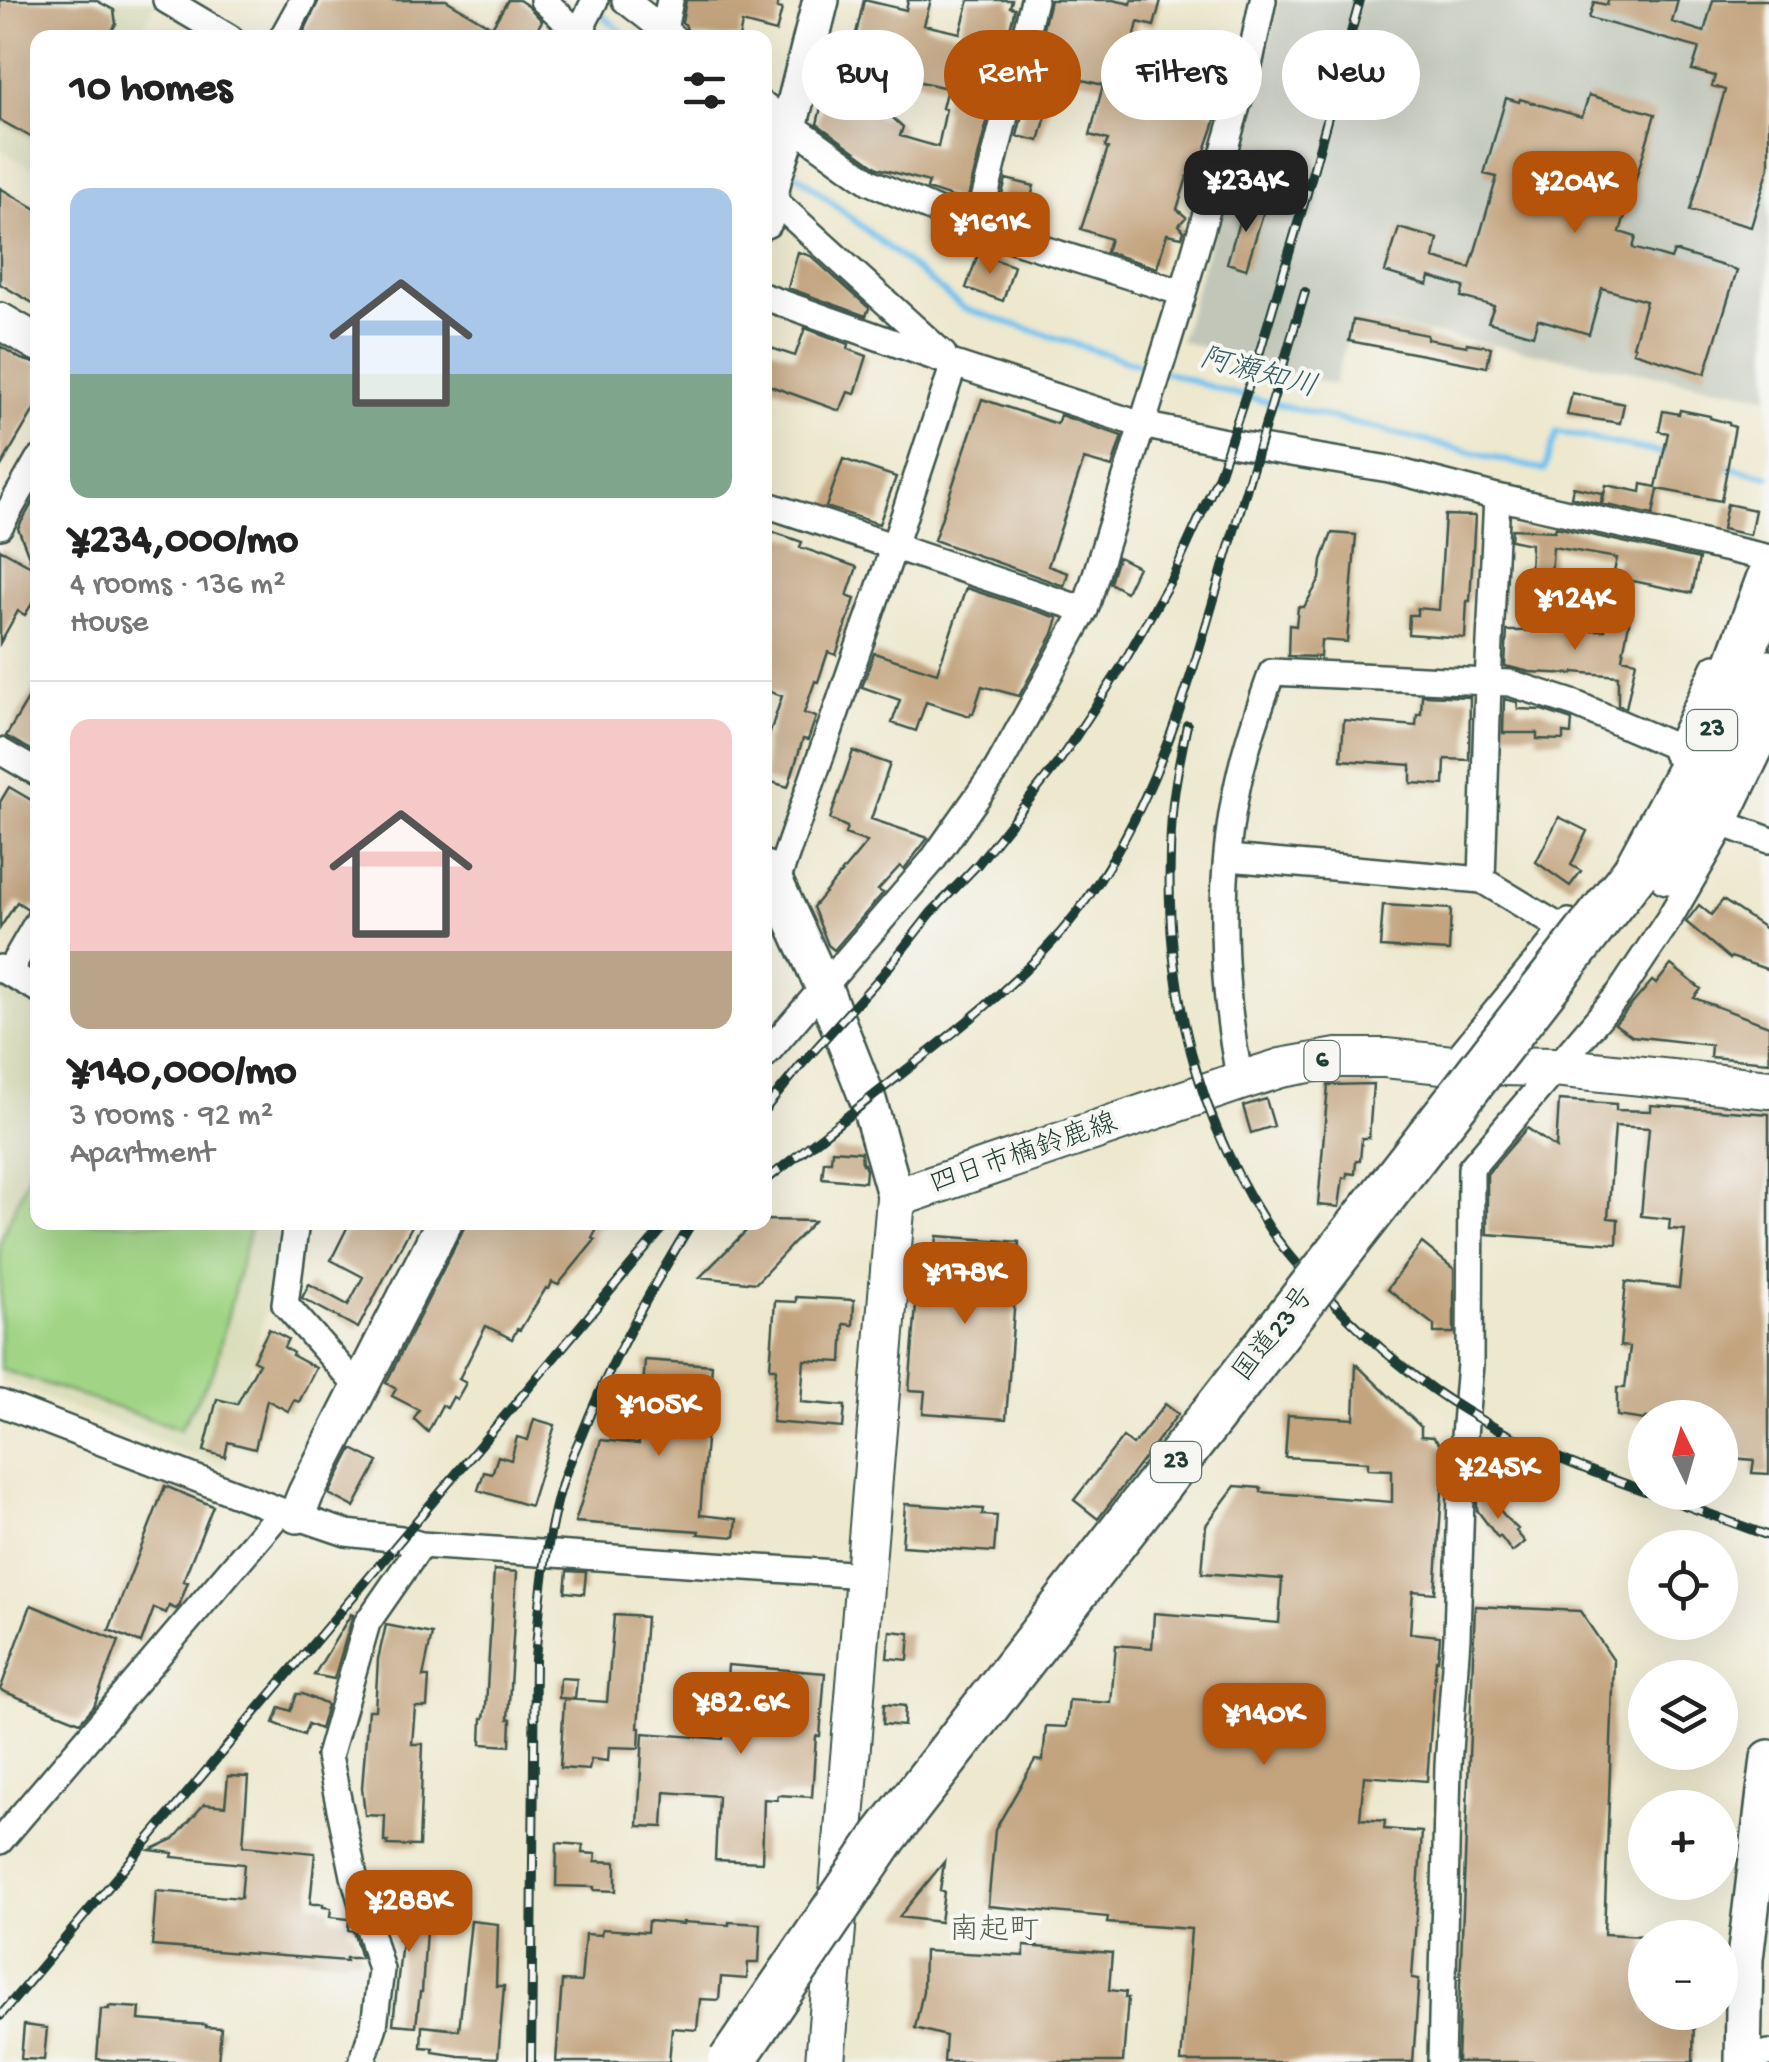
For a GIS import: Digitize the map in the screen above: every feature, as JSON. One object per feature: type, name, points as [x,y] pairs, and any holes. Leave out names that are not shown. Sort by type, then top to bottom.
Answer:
[{"type":"highway","name":"国道23号","points":[[767,2062],[820,1973],[1648,877],[1719,716],[1769,580]]},
{"type":"highway","name":"国道23号","points":[[731,2062],[885,1836],[1716,790],[1748,728],[1769,673]]},
{"type":"main road","name":"四日市楠鈴鹿線","points":[[825,2062],[896,1198],[1240,1080],[1336,1058],[1554,1067],[1769,1089]]},
{"type":"street","points":[[166,0],[217,30]]},
{"type":"street","points":[[286,30],[303,0]]},
{"type":"street","points":[[543,0],[586,27]]},
{"type":"street","points":[[625,0],[664,30]]},
{"type":"street","points":[[669,30],[670,0]]},
{"type":"street","points":[[774,166],[821,0]]},
{"type":"street","points":[[977,228],[1034,0]]},
{"type":"street","points":[[772,1047],[932,860],[996,769],[1085,610],[1181,300],[1264,0]]},
{"type":"street","points":[[774,166],[870,182],[977,228],[1181,300]]},
{"type":"street","points":[[774,166],[954,364]]},
{"type":"street","points":[[772,300],[1142,425],[1388,469],[1769,558]]},
{"type":"street","points":[[0,321],[30,338]]},
{"type":"street","points":[[772,871],[894,546],[954,364]]},
{"type":"street","points":[[0,526],[30,474]]},
{"type":"street","points":[[1482,880],[1497,497]]},
{"type":"street","points":[[772,506],[1085,610]]},
{"type":"street","points":[[1452,1065],[1616,860],[1678,748],[1744,592],[1769,567]]},
{"type":"street","points":[[1240,1080],[1224,932],[1228,858],[1238,784],[1272,672],[1510,683],[1575,704],[1678,748]]},
{"type":"street","points":[[1442,2062],[1448,1765],[1470,1364],[1471,1168],[1619,994],[1669,919],[1724,824],[1769,731]]},
{"type":"street","points":[[0,751],[30,768]]},
{"type":"street","points":[[1724,824],[1769,840]]},
{"type":"street","points":[[1228,858],[1482,880],[1563,929]]},
{"type":"street","points":[[772,880],[824,988],[868,1100],[896,1198]]},
{"type":"street","points":[[30,932],[4,970],[30,985]]},
{"type":"street","points":[[295,1230],[285,1304],[359,1388]]},
{"type":"street","points":[[0,1841],[306,1493],[440,1230]]},
{"type":"street","points":[[0,1403],[346,1533],[422,1545],[864,1575]]},
{"type":"street","points":[[362,2062],[374,2026],[381,1970],[354,1876],[329,1756],[368,1623],[422,1545]]},
{"type":"street","points":[[1752,2058],[1745,1959],[1769,1758]]},
{"type":"shaded area","points":[[0,0],[158,0],[141,30],[30,30],[30,167],[0,149]]},
{"type":"shaded area","points":[[1278,0],[1769,0],[1769,396],[1353,319],[1334,385],[1180,341],[1247,120],[1262,120],[1265,61]]},
{"type":"shaded area","points":[[0,976],[30,993],[30,1230],[281,1230],[268,1300],[225,1467],[0,1380]]},
{"type":"green space","points":[[30,1171],[30,1230],[249,1230],[214,1370],[180,1429],[0,1369],[0,1241]]},
{"type":"building","points":[[0,0],[95,0],[114,10],[116,24],[112,30],[30,30],[30,137],[0,120]]},
{"type":"building","points":[[319,0],[446,0],[492,27],[508,0],[519,0],[542,21],[537,30],[305,30]]},
{"type":"building","points":[[686,0],[779,0],[777,8],[782,9],[776,32],[742,23],[741,30],[687,30],[682,23]]},
{"type":"building","points":[[864,0],[906,10],[908,0],[931,0],[924,25],[946,30],[944,87],[924,83],[924,30],[857,30]]},
{"type":"building","points":[[969,0],[1012,0],[1010,7],[1015,8],[1010,30],[961,30]]},
{"type":"building","points":[[1050,0],[1113,0],[1131,4],[1132,0],[1161,0],[1154,26],[1138,22],[1136,30],[1101,30],[1101,85],[1081,80],[1081,30],[1043,30]]},
{"type":"building","points":[[1608,0],[1678,0],[1672,22],[1704,32],[1713,0],[1769,0],[1769,167],[1751,227],[1690,210],[1725,90],[1712,86],[1715,76],[1692,70],[1699,48],[1589,18],[1594,2],[1607,5]]},
{"type":"building","points":[[1101,93],[1101,120],[1216,120],[1199,168],[1191,165],[1177,209],[1186,217],[1179,225],[1184,231],[1182,237],[1167,234],[1157,268],[1106,252],[1110,239],[1081,229],[1108,148],[1108,140],[1090,135]]},
{"type":"building","points":[[1589,95],[1655,114],[1620,232],[1636,237],[1633,248],[1671,259],[1674,251],[1737,270],[1705,374],[1633,352],[1646,301],[1602,288],[1589,334],[1538,319],[1533,335],[1488,322],[1494,306],[1461,297],[1464,287],[1430,277],[1428,285],[1385,272],[1399,228],[1438,239],[1434,258],[1470,268],[1497,177],[1484,174],[1506,98],[1582,117]]},
{"type":"building","points":[[944,118],[987,120],[967,202],[927,189],[929,182],[878,168],[817,124],[818,120],[895,120],[903,127],[900,136],[938,147]]},
{"type":"building","points":[[1021,120],[1045,120],[1039,141],[1017,136]]},
{"type":"building","points":[[1006,179],[1034,186],[1024,208],[1000,202]]},
{"type":"building","points":[[0,188],[30,205],[30,301],[0,284]]},
{"type":"building","points":[[1245,201],[1265,207],[1246,269],[1227,263]]},
{"type":"building","points":[[798,252],[811,256],[869,308],[866,316],[788,288]]},
{"type":"building","points":[[978,254],[1014,266],[1003,301],[966,288]]},
{"type":"building","points":[[1353,320],[1427,335],[1427,339],[1491,347],[1487,367],[1349,341]]},
{"type":"building","points":[[805,328],[849,344],[848,349],[867,356],[855,394],[848,392],[840,411],[772,387],[772,348],[795,356]]},
{"type":"building","points":[[0,346],[30,362],[30,417],[0,468]]},
{"type":"building","points":[[1572,393],[1624,404],[1620,423],[1567,415]]},
{"type":"building","points":[[982,399],[1057,424],[1060,415],[1122,436],[1112,467],[1084,459],[1048,566],[1068,573],[1064,586],[934,540]]},
{"type":"building","points":[[1680,410],[1710,416],[1735,427],[1721,501],[1658,489],[1653,515],[1602,504],[1606,485],[1641,492],[1642,484],[1656,487],[1668,433],[1659,431],[1663,411],[1679,414]]},
{"type":"building","points":[[843,459],[896,477],[879,524],[826,507]]},
{"type":"building","points":[[1573,487],[1602,493],[1601,504],[1571,497]]},
{"type":"building","points":[[1727,504],[1755,510],[1750,535],[1722,529]]},
{"type":"building","points":[[30,507],[30,559],[18,528]]},
{"type":"building","points":[[1445,515],[1475,516],[1465,638],[1408,634],[1409,615],[1417,615],[1417,608],[1439,610]]},
{"type":"building","points":[[1556,527],[1699,559],[1692,593],[1613,577],[1617,558],[1553,547],[1549,602],[1516,601],[1518,578],[1530,579],[1531,544],[1511,540],[1512,529],[1555,531]]},
{"type":"building","points":[[772,531],[802,542],[800,547],[857,567],[847,596],[855,599],[836,655],[828,652],[818,682],[815,681],[804,713],[816,717],[808,740],[803,739],[788,787],[772,782],[772,727],[782,696],[772,692]]},
{"type":"building","points":[[1332,533],[1356,535],[1347,642],[1321,640],[1320,657],[1288,656],[1289,625],[1296,626],[1298,607],[1304,607],[1320,579]]},
{"type":"building","points":[[0,549],[30,565],[30,607],[25,615],[18,611],[0,643]]},
{"type":"building","points":[[1118,557],[1138,567],[1126,592],[1110,583]]},
{"type":"building","points":[[966,588],[1058,618],[1053,634],[1019,696],[982,686],[970,716],[926,702],[916,731],[892,723],[900,700],[862,687],[874,653],[937,673]]},
{"type":"building","points":[[1606,613],[1630,618],[1622,658],[1636,661],[1626,708],[1618,705],[1618,676],[1530,672],[1505,666],[1507,631],[1605,630]]},
{"type":"building","points":[[1422,695],[1470,697],[1469,760],[1445,759],[1444,785],[1411,783],[1411,765],[1341,760],[1344,720],[1416,726]]},
{"type":"building","points":[[30,696],[30,750],[6,736]]},
{"type":"building","points":[[1504,699],[1517,702],[1518,709],[1542,710],[1572,720],[1571,734],[1563,733],[1563,740],[1537,739],[1537,733],[1503,733]]},
{"type":"building","points":[[853,751],[890,764],[871,819],[928,838],[904,869],[900,866],[878,890],[883,893],[834,950],[828,945],[813,907],[867,842],[845,834],[847,827],[830,819]]},
{"type":"building","points":[[9,787],[30,799],[30,908],[17,902],[0,928],[0,802]]},
{"type":"building","points":[[1559,817],[1587,831],[1571,865],[1581,871],[1570,886],[1536,862]]},
{"type":"building","points":[[1723,900],[1769,931],[1769,970],[1730,959],[1686,922],[1699,905],[1711,915]]},
{"type":"building","points":[[1383,905],[1451,909],[1449,951],[1380,947]]},
{"type":"building","points":[[1671,965],[1701,989],[1694,998],[1769,1026],[1769,1062],[1710,1057],[1711,1045],[1632,1036],[1615,1024]]},
{"type":"building","points":[[1373,1084],[1369,1138],[1362,1138],[1355,1174],[1347,1173],[1347,1178],[1343,1178],[1339,1207],[1318,1205],[1328,1085]]},
{"type":"building","points":[[1266,1099],[1274,1126],[1251,1133],[1243,1106]]},
{"type":"building","points":[[1559,1100],[1616,1104],[1616,1110],[1651,1111],[1651,1105],[1769,1114],[1769,1474],[1752,1473],[1754,1460],[1738,1459],[1738,1400],[1628,1400],[1628,1418],[1617,1416],[1617,1388],[1625,1388],[1630,1347],[1620,1346],[1626,1282],[1679,1288],[1685,1230],[1669,1229],[1670,1219],[1641,1216],[1649,1128],[1615,1126],[1608,1218],[1618,1219],[1617,1244],[1487,1234],[1487,1174],[1527,1128],[1556,1148]]},
{"type":"building","points":[[832,1150],[861,1152],[865,1182],[822,1178],[824,1161],[831,1161]]},
{"type":"building","points":[[772,1220],[814,1221],[756,1283],[700,1277],[747,1230],[772,1230]]},
{"type":"building","points":[[346,1230],[410,1230],[358,1328],[302,1298],[309,1284],[348,1305],[363,1277],[331,1260]]},
{"type":"building","points":[[463,1230],[596,1230],[592,1238],[595,1240],[558,1285],[552,1282],[546,1288],[512,1339],[486,1326],[459,1379],[466,1383],[457,1399],[453,1397],[447,1408],[442,1405],[428,1432],[414,1419],[419,1410],[392,1396],[396,1389],[386,1383]]},
{"type":"building","points":[[937,1236],[1019,1242],[1006,1419],[923,1413],[925,1391],[909,1390],[920,1257],[935,1258]]},
{"type":"building","points":[[1422,1243],[1454,1269],[1454,1333],[1434,1333],[1434,1325],[1387,1289]]},
{"type":"building","points":[[796,1297],[854,1300],[853,1325],[844,1324],[842,1362],[804,1360],[801,1402],[845,1406],[843,1428],[772,1422],[776,1368],[770,1368],[775,1301],[796,1302]]},
{"type":"building","points":[[269,1329],[288,1339],[284,1347],[292,1355],[316,1368],[299,1402],[294,1400],[288,1411],[267,1400],[255,1449],[228,1442],[225,1457],[204,1451],[217,1399],[237,1404],[259,1363],[253,1360]]},
{"type":"building","points":[[645,1360],[712,1365],[700,1515],[737,1519],[735,1537],[575,1522],[601,1440],[639,1444]]},
{"type":"building","points":[[1356,1364],[1421,1427],[1421,1436],[1433,1437],[1445,1450],[1435,1593],[1413,1591],[1410,1633],[1440,1636],[1427,1781],[1364,1776],[1360,1819],[1385,1821],[1384,1829],[1422,1832],[1412,1978],[1419,1979],[1413,2062],[1181,2062],[1191,1929],[1107,1923],[1108,1917],[988,1906],[995,1830],[1035,1760],[1043,1761],[1046,1726],[1066,1727],[1069,1700],[1111,1703],[1116,1645],[1152,1648],[1154,1613],[1279,1623],[1282,1579],[1202,1573],[1206,1525],[1235,1486],[1261,1488],[1261,1492],[1392,1502],[1392,1470],[1368,1469],[1368,1462],[1285,1457],[1288,1415],[1354,1419]]},
{"type":"building","points":[[1165,1404],[1178,1414],[1098,1519],[1074,1500],[1123,1437],[1133,1445]]},
{"type":"building","points":[[534,1419],[555,1425],[530,1506],[478,1490],[484,1472],[492,1474],[498,1456],[511,1460],[517,1437],[528,1440]]},
{"type":"building","points":[[352,1449],[378,1462],[354,1507],[329,1494]]},
{"type":"building","points":[[165,1486],[213,1506],[183,1581],[188,1582],[179,1606],[169,1606],[166,1613],[154,1608],[141,1643],[109,1630]]},
{"type":"building","points":[[1484,1490],[1525,1542],[1512,1552],[1477,1510],[1477,1496]]},
{"type":"building","points":[[905,1504],[983,1509],[982,1515],[997,1516],[994,1552],[902,1546]]},
{"type":"building","points":[[494,1570],[517,1572],[508,1719],[510,1746],[481,1744]]},
{"type":"building","points":[[567,1571],[586,1572],[584,1594],[565,1592]]},
{"type":"building","points":[[31,1605],[119,1641],[94,1706],[80,1722],[0,1690]]},
{"type":"building","points":[[1475,1606],[1580,1611],[1614,1661],[1604,1934],[1628,1935],[1628,2030],[1694,2030],[1693,2062],[1457,2062]]},
{"type":"building","points":[[351,1614],[334,1679],[314,1675]]},
{"type":"building","points":[[614,1615],[646,1617],[639,1748],[609,1747],[608,1761],[591,1759],[589,1770],[560,1768],[564,1699],[607,1702]]},
{"type":"building","points":[[386,1625],[432,1634],[423,1677],[429,1677],[427,1707],[415,1707],[412,1744],[423,1744],[419,1846],[387,1845],[385,1816],[365,1815],[362,1788],[368,1710],[375,1710],[378,1659]]},
{"type":"building","points":[[890,1631],[910,1633],[908,1660],[887,1658]]},
{"type":"building","points":[[728,1665],[825,1673],[812,1797],[778,1795],[777,1800],[764,1799],[762,1862],[715,1860],[718,1796],[665,1792],[663,1827],[638,1826],[643,1733],[723,1739]]},
{"type":"building","points":[[560,1678],[577,1679],[575,1699],[559,1698]]},
{"type":"building","points":[[297,1694],[327,1705],[320,1729],[308,1724],[304,1735],[274,1723],[280,1707],[291,1711]]},
{"type":"building","points":[[884,1704],[905,1706],[904,1726],[883,1724]]},
{"type":"building","points":[[228,1776],[248,1777],[243,1846],[315,1853],[310,1904],[331,1908],[330,1917],[349,1919],[348,1930],[353,1931],[361,1958],[346,1961],[152,1946],[156,1891],[241,1898],[244,1864],[172,1857],[173,1853],[150,1850],[174,1839],[204,1804],[225,1806]]},
{"type":"building","points":[[557,1843],[583,1845],[582,1853],[596,1854],[595,1861],[616,1862],[616,1891],[556,1886]]},
{"type":"building","points":[[944,1862],[940,1922],[899,1917]]},
{"type":"building","points":[[391,1895],[428,1899],[416,2026],[393,2024],[402,1940],[398,1939],[400,1924],[387,1922]]},
{"type":"building","points":[[471,1921],[498,1924],[496,1986],[504,1986],[498,2058],[459,2056],[421,2047],[422,2026],[459,2030]]},
{"type":"building","points":[[648,1921],[761,1924],[759,1963],[748,1963],[747,1979],[721,1977],[719,2000],[700,1999],[697,2030],[672,2028],[669,2062],[556,2062],[562,1981],[581,1982],[585,1934],[601,1935],[602,1929],[647,1932]]},
{"type":"building","points":[[1024,1946],[1112,1953],[1109,1990],[1126,1992],[1128,1998],[1123,2062],[944,2062],[946,2036],[915,2028],[923,1991],[924,1951],[1024,1956]]},
{"type":"building","points":[[140,2008],[139,2020],[221,2028],[218,2062],[97,2059],[101,2009]]},
{"type":"building","points":[[24,2025],[47,2028],[44,2060],[21,2059]]},
{"type":"waterway","name":"阿瀬知川","points":[[596,10],[620,30]]},
{"type":"waterway","name":"阿瀬知川","points":[[789,168],[963,308],[1153,369]]},
{"type":"waterway","name":"阿瀬知川","points":[[1165,372],[1227,392],[1544,470],[1557,432],[1671,455]]},
{"type":"waterway","name":"阿瀬知川","points":[[1723,466],[1769,476]]},
{"type":"railway","points":[[772,1100],[931,913],[978,864],[1058,763],[1120,669],[1173,576],[1219,475],[1257,361],[1360,0]]},
{"type":"railway","points":[[772,1175],[999,994],[1058,936],[1103,875],[1148,790],[1183,700],[1305,292]]},
{"type":"railway","points":[[1187,725],[1172,814],[1171,922],[1176,974],[1198,1076],[1215,1125],[1264,1220],[1347,1317],[1430,1387],[1487,1424],[1531,1446],[1628,1485]]},
{"type":"railway","points":[[0,2016],[661,1230]]},
{"type":"railway","points":[[531,2062],[535,1659],[551,1527],[566,1471],[606,1379],[646,1299],[687,1230]]},
{"type":"railway","points":[[1698,1510],[1769,1536]]},
{"type":"district","name":"南起町","points":[[994,1932]]}]
